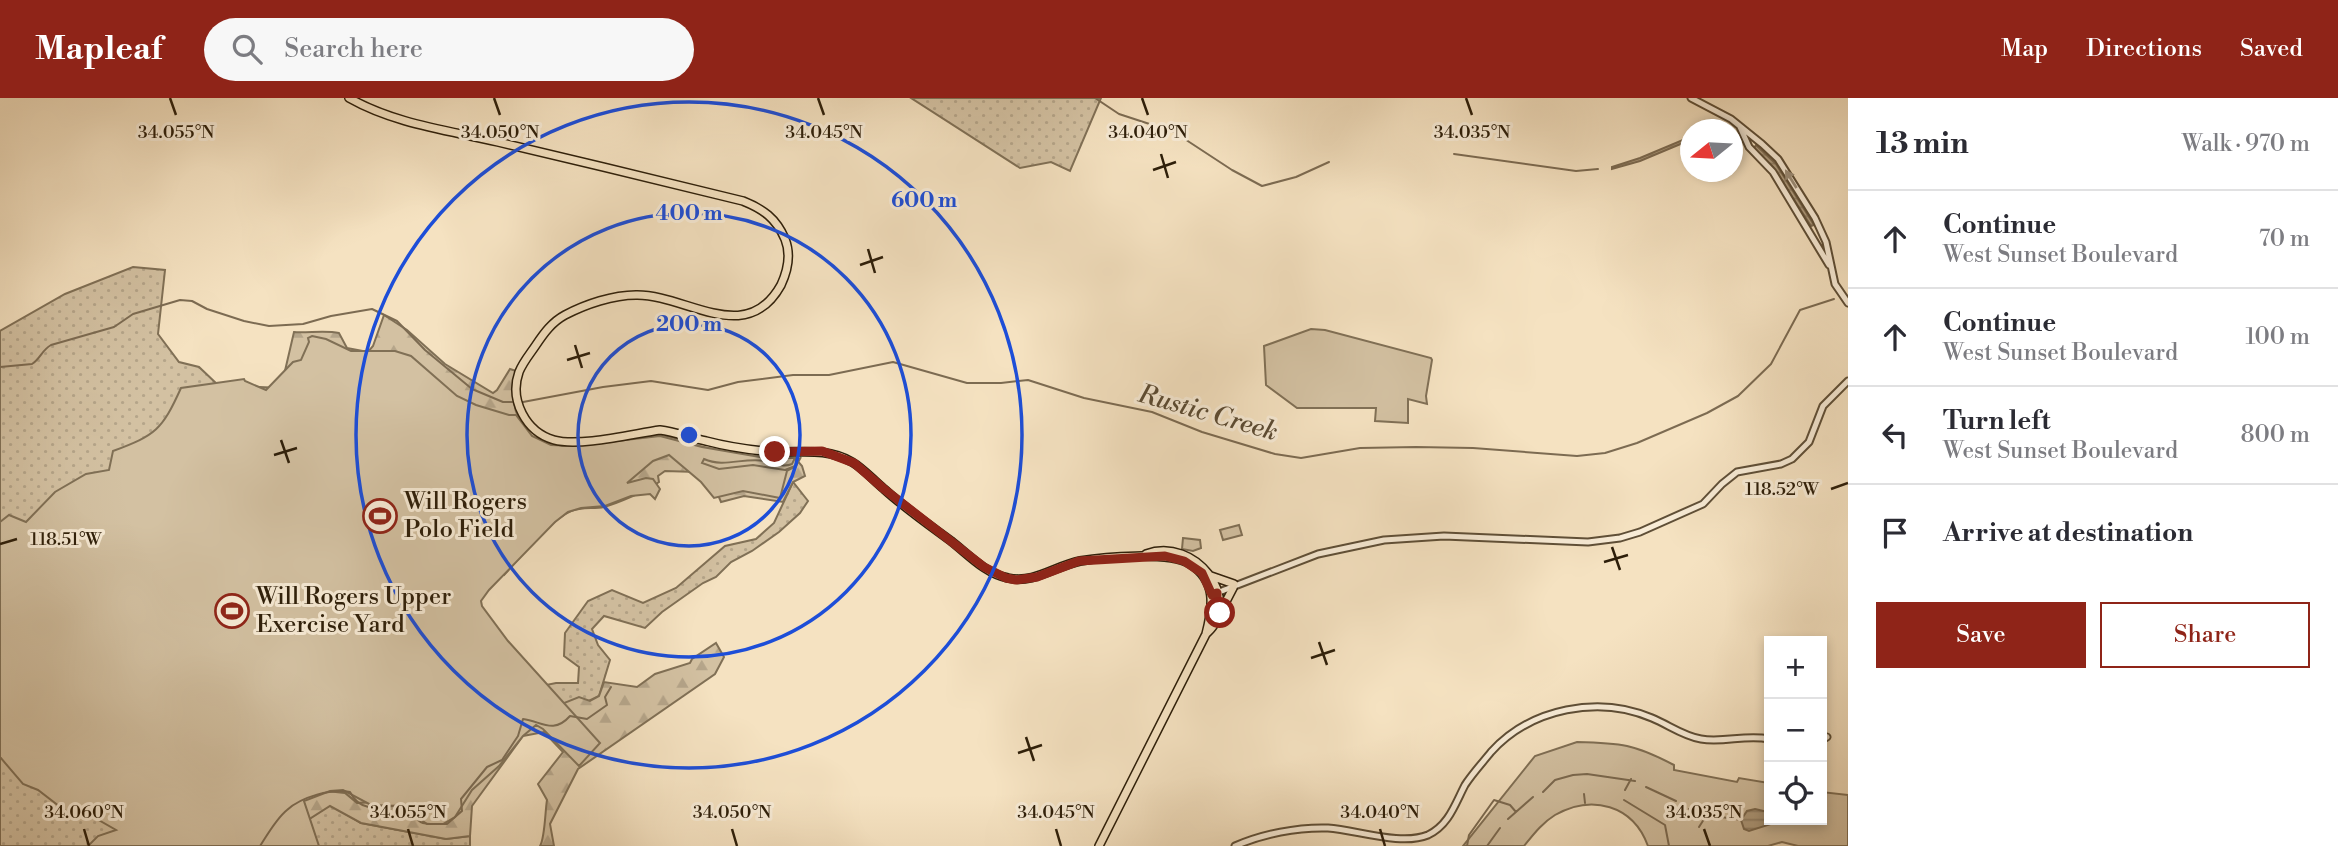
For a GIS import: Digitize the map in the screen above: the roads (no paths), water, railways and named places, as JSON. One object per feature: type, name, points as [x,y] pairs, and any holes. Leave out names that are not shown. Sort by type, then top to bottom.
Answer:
[{"type":"main road","points":[[349,98],[384,115],[442,131],[743,201],[768,213],[779,226],[787,247],[787,268],[774,296],[754,311],[734,316],[719,315],[666,298],[636,295],[612,298],[582,308],[551,324],[523,365],[517,386],[521,412],[534,429],[545,436],[573,442],[660,430],[763,451],[812,450],[833,454],[854,463],[984,567],[1006,578],[1016,580],[1037,577],[1079,561],[1143,556],[1165,556],[1190,564],[1202,573],[1214,592],[1206,634],[1099,846]]},
{"type":"main road","points":[[1143,556],[1159,551],[1181,553],[1202,565],[1211,576],[1216,618]]},
{"type":"main road","points":[[1165,556],[1172,560],[1169,565]]},
{"type":"main road","points":[[1206,634],[1236,585],[1211,576]]},
{"type":"street","points":[[1691,98],[1730,119]]},
{"type":"street","points":[[1743,129],[1778,159],[1815,218],[1826,242],[1835,285],[1848,303]]},
{"type":"street","points":[[1743,134],[1749,147],[1773,172],[1830,265]]},
{"type":"street","points":[[1214,592],[1318,554],[1384,540],[1444,536],[1588,542],[1620,538],[1640,532],[1691,512],[1737,472],[1781,464],[1793,459],[1809,442],[1823,407],[1848,381]]},
{"type":"street","points":[[1235,846],[1264,836],[1305,829],[1328,828],[1404,839],[1427,835],[1452,814],[1466,783],[1504,740],[1533,721],[1562,711],[1611,707],[1653,718],[1678,732],[1702,739],[1764,739]]},
{"type":"waterway","points":[[1095,98],[1119,114],[1174,132],[1262,186],[1296,177],[1329,162]]},
{"type":"waterway","points":[[1454,154],[1576,171],[1598,169]]},
{"type":"waterway","name":"Rustic Creek","points":[[523,402],[651,381],[708,390],[738,382],[793,375],[829,375],[893,362],[967,383],[1028,380],[1084,398],[1152,412],[1202,432],[1275,454],[1301,458],[1360,448],[1416,447],[1473,448],[1577,456],[1605,453],[1637,443],[1707,413],[1738,396],[1771,364],[1800,310],[1834,299]]},
{"type":"waterway","name":"Rustic Creek","points":[[0,367],[32,364],[51,345],[114,327],[133,314],[180,300],[192,301],[207,309],[269,326],[303,324],[372,309],[397,321],[425,350],[472,389],[503,402],[512,402]]},
{"type":"waterway","points":[[260,846],[279,818],[293,805],[335,791],[350,792],[367,807],[406,805],[422,823],[447,824],[462,811],[461,799],[487,767],[502,760],[518,736],[523,719],[552,726],[564,722],[570,716],[587,719],[607,705],[605,697],[611,687]]},
{"type":"waterway","points":[[1543,792],[1555,780],[1573,775],[1587,774],[1635,781]]},
{"type":"waterway","points":[[1625,790],[1631,779]]},
{"type":"waterway","points":[[1646,787],[1676,801]]},
{"type":"waterway","points":[[1584,794],[1585,803]]},
{"type":"waterway","points":[[1508,819],[1533,797]]},
{"type":"waterway","points":[[1467,846],[1469,835],[1494,800],[1510,805],[1516,812]]},
{"type":"waterway","points":[[1624,800],[1665,825],[1669,846]]},
{"type":"waterway","points":[[1689,809],[1700,814],[1742,820]]},
{"type":"waterway","points":[[1699,827],[1706,816]]},
{"type":"waterway","points":[[1487,846],[1500,828]]},
{"type":"place","name":"Will Rogers Polo Field","points":[[380,516]]},
{"type":"place","name":"Will Rogers Upper Exercise Yard","points":[[232,611]]}]
